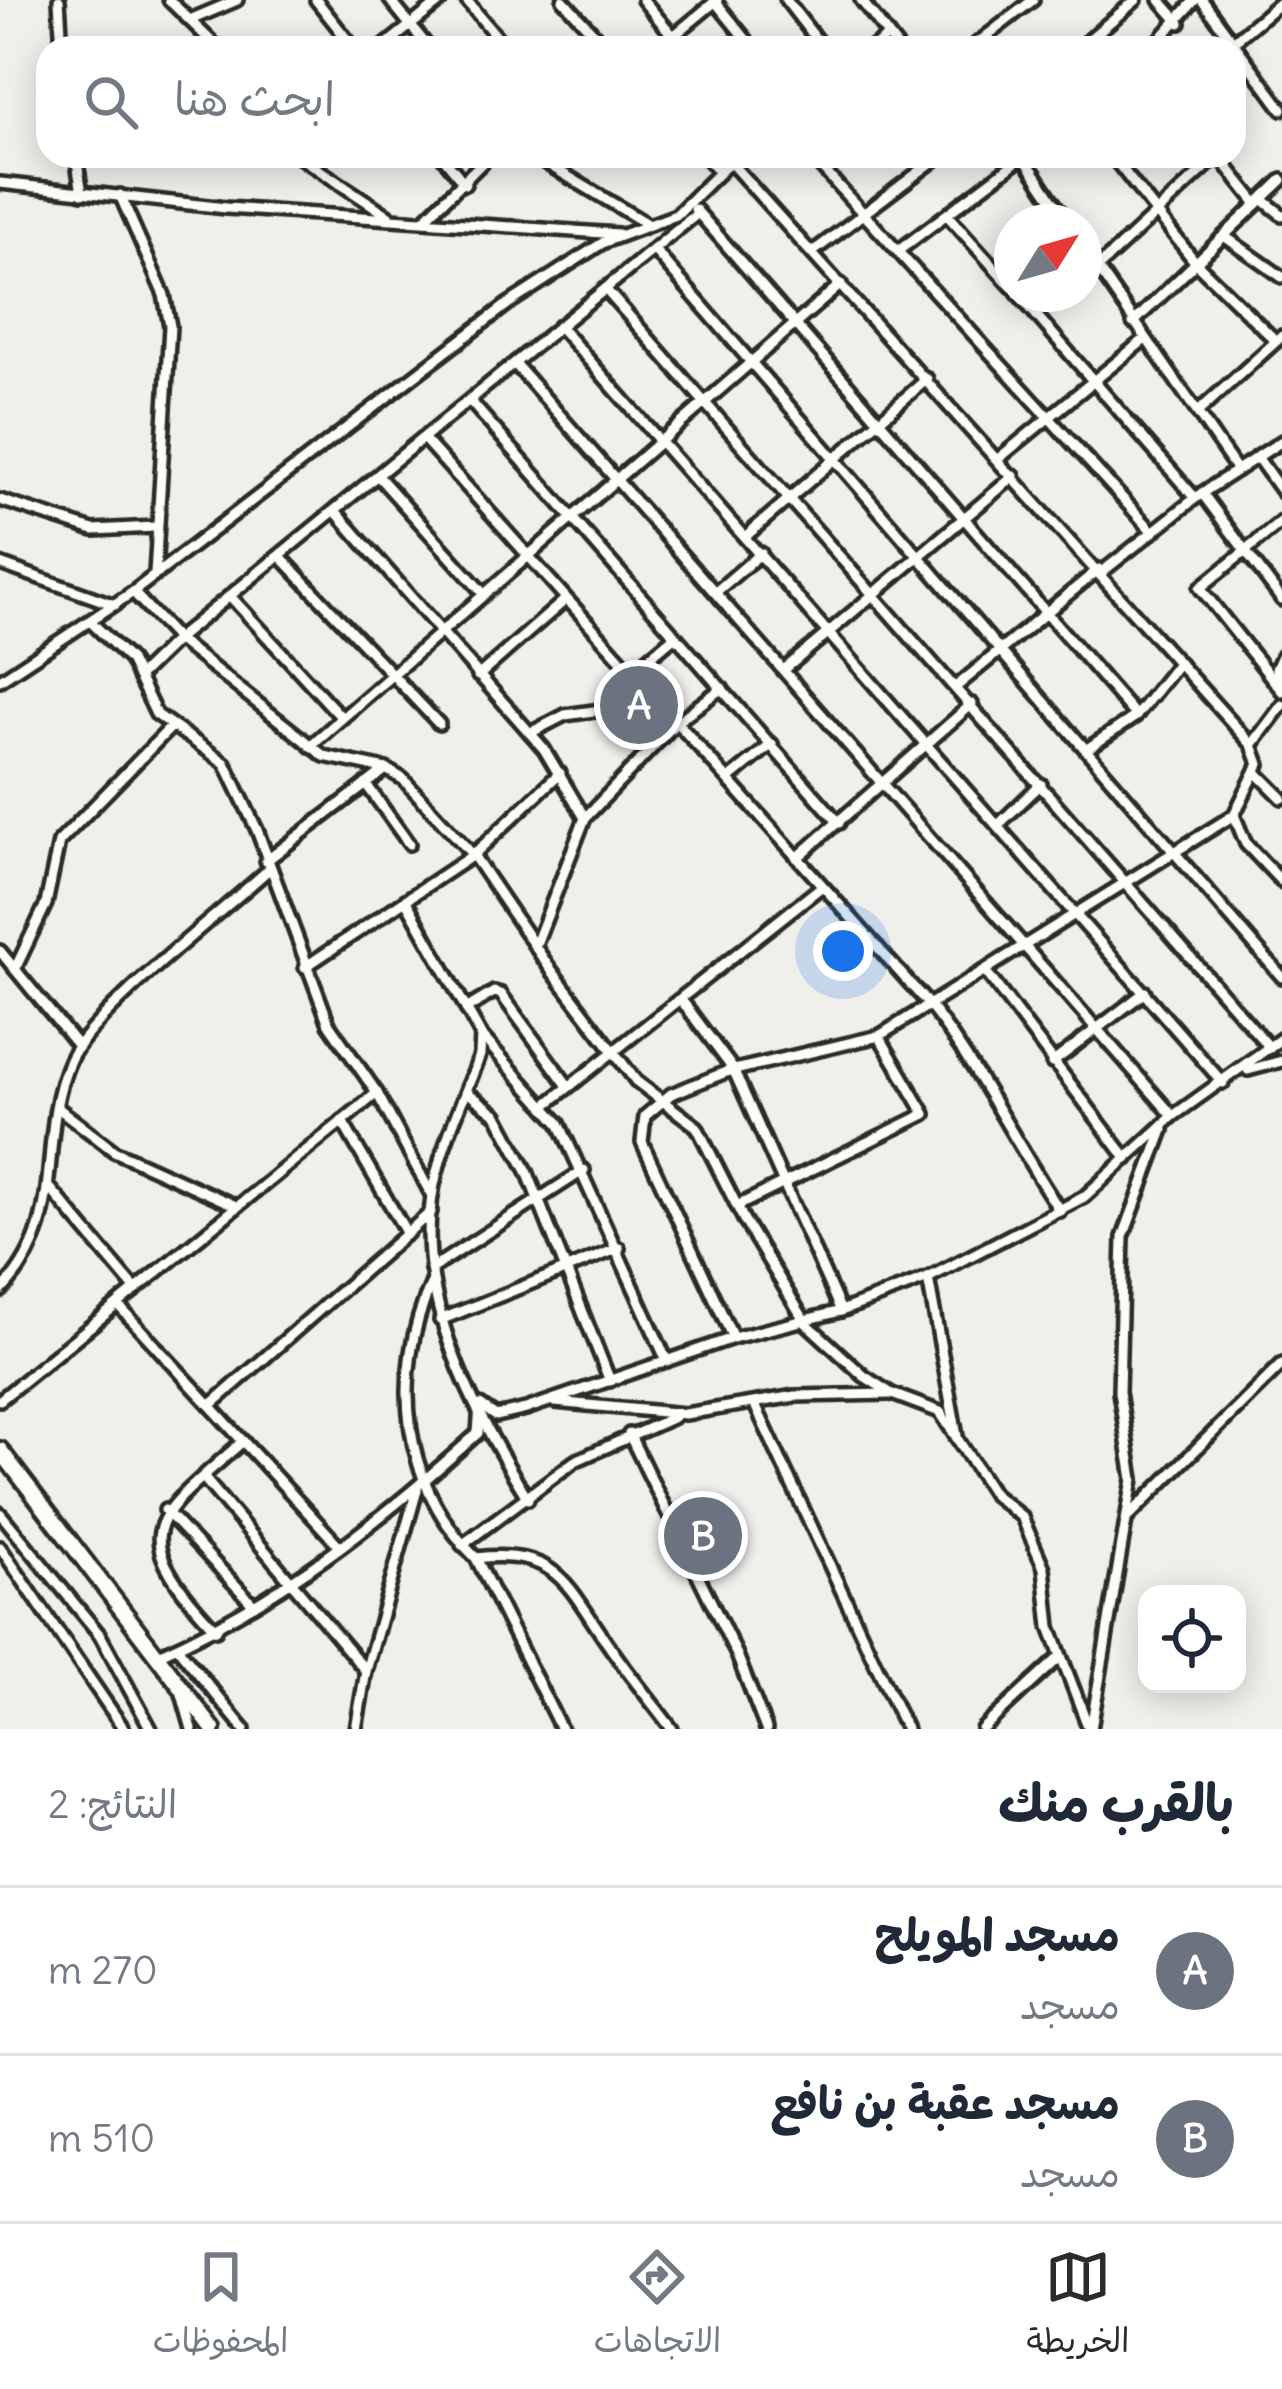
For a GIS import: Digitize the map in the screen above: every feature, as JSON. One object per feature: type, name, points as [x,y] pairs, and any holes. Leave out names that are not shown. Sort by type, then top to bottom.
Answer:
[{"type":"main road","points":[[0,1450],[213,1729]]},
{"type":"street","points":[[59,0],[61,36]]},
{"type":"street","points":[[169,0],[206,36]]},
{"type":"street","points":[[190,20],[237,0]]},
{"type":"street","points":[[316,0],[344,36]]},
{"type":"street","points":[[390,0],[419,36]]},
{"type":"street","points":[[398,36],[442,0]]},
{"type":"street","points":[[466,0],[496,36]]},
{"type":"street","points":[[563,0],[596,36]]},
{"type":"street","points":[[643,0],[673,36],[716,0],[744,36]]},
{"type":"street","points":[[786,0],[814,36]]},
{"type":"street","points":[[861,0],[888,36]]},
{"type":"street","points":[[986,36],[1033,0]]},
{"type":"street","points":[[1093,36],[1136,0]]},
{"type":"street","points":[[1160,0],[1180,23]]},
{"type":"street","points":[[1165,36],[1198,0],[1224,36]]},
{"type":"street","points":[[1262,0],[1271,10]]},
{"type":"street","points":[[1241,36],[1282,1]]},
{"type":"street","points":[[1246,65],[1282,109]]},
{"type":"street","points":[[78,168],[82,193]]},
{"type":"street","points":[[316,168],[394,219]]},
{"type":"street","points":[[451,168],[464,184]]},
{"type":"street","points":[[425,219],[478,168]]},
{"type":"street","points":[[554,168],[649,225]]},
{"type":"street","points":[[716,168],[719,172]]},
{"type":"street","points":[[0,680],[133,592],[508,304],[618,234],[649,225],[690,203],[723,168]]},
{"type":"street","points":[[741,168],[1252,745],[1258,774],[1282,798]]},
{"type":"street","points":[[822,168],[1153,532]]},
{"type":"street","points":[[825,171],[828,168]]},
{"type":"street","points":[[814,251],[924,168]]},
{"type":"street","points":[[898,251],[1008,168]]},
{"type":"street","points":[[1031,168],[1054,204]]},
{"type":"street","points":[[1121,168],[1196,263],[1279,338],[1198,411]]},
{"type":"street","points":[[1102,264],[1206,168]]},
{"type":"street","points":[[1229,168],[1259,202],[1282,215]]},
{"type":"street","points":[[1133,322],[1282,180]]},
{"type":"street","points":[[0,183],[618,234]]},
{"type":"street","points":[[120,195],[164,296],[170,326],[154,574]]},
{"type":"street","points":[[690,203],[1136,716]]},
{"type":"street","points":[[138,677],[177,639],[337,513],[698,213]]},
{"type":"street","points":[[947,215],[994,267]]},
{"type":"street","points":[[1224,236],[1282,278]]},
{"type":"street","points":[[655,251],[1282,977]]},
{"type":"street","points":[[1102,276],[1237,470]]},
{"type":"street","points":[[310,746],[841,284]]},
{"type":"street","points":[[607,291],[1270,1048]]},
{"type":"street","points":[[1034,312],[1199,496],[1282,599]]},
{"type":"street","points":[[559,326],[1223,1083]]},
{"type":"street","points":[[998,459],[1145,339]]},
{"type":"street","points":[[515,364],[1098,1028],[1169,1120]]},
{"type":"street","points":[[746,536],[927,380]]},
{"type":"street","points":[[471,402],[839,824]]},
{"type":"street","points":[[425,440],[930,1006],[973,1063],[1003,1124],[1060,1211]]},
{"type":"street","points":[[957,686],[1199,496],[1282,441]]},
{"type":"street","points":[[1257,457],[1282,492]]},
{"type":"street","points":[[784,669],[1014,476]]},
{"type":"street","points":[[379,477],[482,592]]},
{"type":"street","points":[[0,500],[93,530],[155,527]]},
{"type":"street","points":[[337,513],[530,734],[560,773],[585,818]]},
{"type":"street","points":[[1282,520],[1204,582],[1201,591],[1282,687]]},
{"type":"street","points":[[718,590],[761,553]]},
{"type":"street","points":[[281,557],[439,724]]},
{"type":"street","points":[[0,564],[115,605]]},
{"type":"street","points":[[133,592],[177,639],[310,746],[338,762],[386,769],[403,779],[473,855],[646,1092],[698,1127],[736,1206],[806,1323],[838,1356],[892,1394],[940,1412],[993,1494],[1030,1528],[1043,1568],[1060,1658],[1090,1729]]},
{"type":"street","points":[[230,596],[341,718]]},
{"type":"street","points":[[478,676],[565,600]]},
{"type":"street","points":[[91,622],[121,648],[156,714],[170,728],[216,752],[225,763],[329,1024],[376,1093],[432,1196]]},
{"type":"street","points":[[530,734],[566,715],[601,710],[675,636]]},
{"type":"street","points":[[1282,656],[1276,669],[1282,687]]},
{"type":"street","points":[[1087,749],[1136,716],[1178,662]]},
{"type":"street","points":[[536,944],[585,818],[677,722],[722,688]]},
{"type":"street","points":[[797,858],[972,704]]},
{"type":"street","points":[[1252,745],[1282,706]]},
{"type":"street","points":[[15,969],[46,904],[59,842],[170,728]]},
{"type":"street","points":[[729,779],[772,744]]},
{"type":"street","points":[[0,1292],[39,1233],[50,1188],[58,1108],[78,1046],[267,866],[386,769]]},
{"type":"street","points":[[305,967],[473,855],[560,773]]},
{"type":"street","points":[[733,1338],[642,1142],[640,1122],[662,1101],[733,1069],[879,1036],[1234,815],[1258,774]]},
{"type":"street","points":[[366,784],[409,844]]},
{"type":"street","points":[[998,825],[1041,784]]},
{"type":"street","points":[[1234,815],[1246,844],[1282,882]]},
{"type":"street","points":[[546,1105],[821,887]]},
{"type":"street","points":[[406,901],[481,1035],[546,1105],[584,1170],[667,1361]]},
{"type":"street","points":[[0,951],[78,1046]]},
{"type":"street","points":[[986,972],[1127,1159]]},
{"type":"street","points":[[466,1009],[494,992],[502,994],[568,1086]]},
{"type":"street","points":[[1052,1063],[1145,992]]},
{"type":"street","points":[[682,1001],[733,1069],[841,1312]]},
{"type":"street","points":[[481,1035],[432,1196],[432,1282],[440,1321],[492,1441],[528,1498]]},
{"type":"street","points":[[736,1206],[925,1114],[879,1036]]},
{"type":"street","points":[[480,1406],[496,1416],[550,1401],[733,1338],[841,1312],[928,1278],[1097,1188],[1169,1120],[1282,1038]]},
{"type":"street","points":[[1242,1071],[1282,1061]]},
{"type":"street","points":[[467,1092],[497,1115],[527,1171],[610,1381]]},
{"type":"street","points":[[0,1400],[376,1093]]},
{"type":"street","points":[[58,1108],[114,1151],[237,1206]]},
{"type":"street","points":[[1090,1729],[1129,1516],[1132,1460],[1118,1359],[1121,1255],[1129,1217],[1145,1189],[1169,1120]]},
{"type":"street","points":[[342,1121],[407,1234]]},
{"type":"street","points":[[431,1269],[584,1170]]},
{"type":"street","points":[[50,1188],[136,1290]]},
{"type":"street","points":[[211,1405],[431,1212]]},
{"type":"street","points":[[440,1321],[619,1248]]},
{"type":"street","points":[[928,1278],[956,1404],[958,1442]]},
{"type":"street","points":[[432,1282],[415,1322],[408,1420],[420,1488],[476,1558],[561,1729]]},
{"type":"street","points":[[118,1306],[340,1547]]},
{"type":"street","points":[[1129,1516],[1282,1364]]},
{"type":"street","points":[[462,1545],[575,1461],[629,1434],[685,1414],[795,1396],[892,1394]]},
{"type":"street","points":[[550,1401],[685,1414]]},
{"type":"street","points":[[755,1405],[906,1729]]},
{"type":"street","points":[[158,1655],[216,1630],[420,1488],[478,1433],[480,1406]]},
{"type":"street","points":[[629,1434],[737,1655],[766,1729]]},
{"type":"street","points":[[216,1630],[163,1566],[158,1535],[165,1510],[243,1441]]},
{"type":"street","points":[[203,1477],[366,1671]]},
{"type":"street","points":[[356,1729],[366,1671],[420,1488]]},
{"type":"street","points":[[165,1510],[254,1605]]},
{"type":"street","points":[[0,1513],[108,1647],[152,1729]]},
{"type":"street","points":[[0,1546],[124,1729]]},
{"type":"street","points":[[476,1558],[507,1555],[537,1560],[564,1577],[672,1729]]},
{"type":"street","points":[[177,1647],[244,1729]]},
{"type":"street","points":[[982,1729],[1060,1658]]},
{"type":"street","points":[[181,1688],[192,1729]]},
{"type":"place","name":"مسجد المويلح","points":[[639,705]]},
{"type":"place","name":"مسجد عقبة بن نافع","points":[[703,1536]]}]
